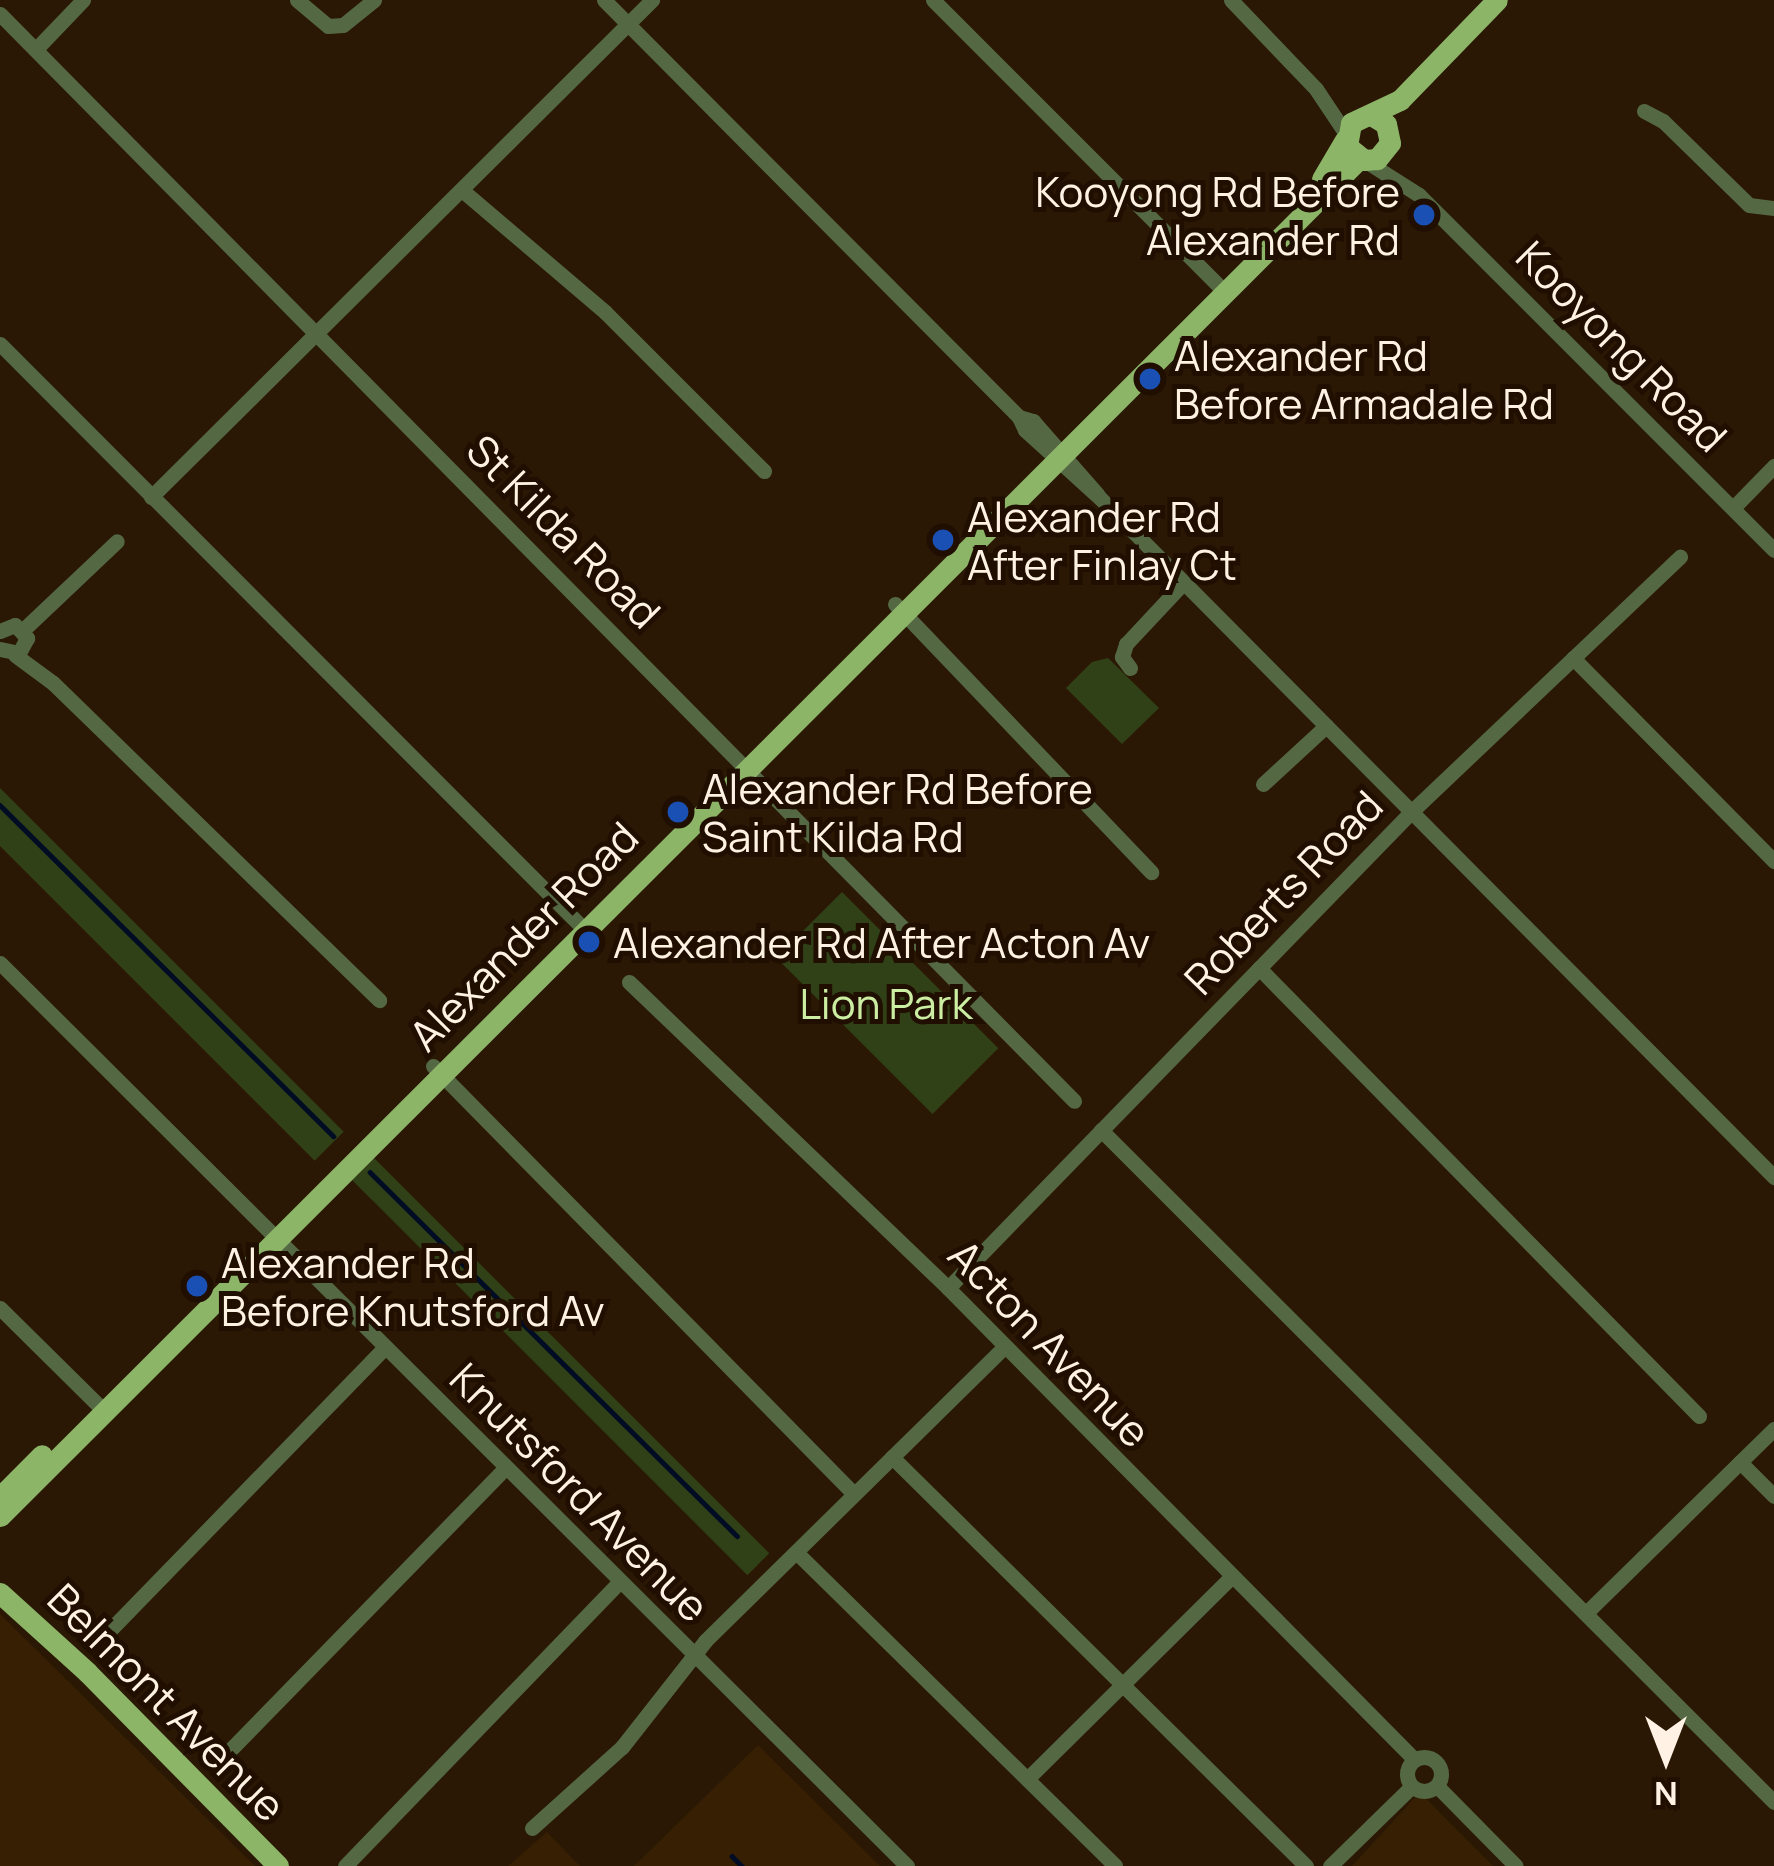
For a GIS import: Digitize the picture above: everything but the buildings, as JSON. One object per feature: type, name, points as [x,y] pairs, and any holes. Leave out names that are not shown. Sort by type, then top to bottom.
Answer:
[{"type":"main road","name":"Alexander Road","points":[[0,1516],[100,1407],[1220,287],[1497,0]]},
{"type":"main road","name":"Alexander Road","points":[[1367,131],[1400,113],[1511,0]]},
{"type":"main road","points":[[1362,160],[1367,131]]},
{"type":"main road","name":"Alexander Road","points":[[1220,287],[1362,160]]},
{"type":"main road","name":"Alexander Road","points":[[0,1497],[100,1407]]},
{"type":"main road","name":"Belmont Avenue","points":[[0,1592],[87,1672],[278,1866]]},
{"type":"street","points":[[36,49],[83,0]]},
{"type":"street","points":[[297,0],[328,26],[343,25],[374,0]]},
{"type":"street","points":[[604,0],[1774,1177]]},
{"type":"street","points":[[151,497],[652,0]]},
{"type":"street","points":[[933,0],[1220,287]]},
{"type":"street","name":"Kooyong Road","points":[[1231,0],[1316,89],[1367,131],[1419,194],[1774,550]]},
{"type":"street","name":"St Kilda Road","points":[[0,14],[1074,1101]]},
{"type":"street","points":[[1644,112],[1663,121],[1749,205],[1774,208]]},
{"type":"street","name":"Kooyong Road","points":[[1362,160],[1419,194]]},
{"type":"street","points":[[464,191],[605,312],[764,471]]},
{"type":"street","points":[[0,344],[581,926]]},
{"type":"street","points":[[1733,508],[1774,466]]},
{"type":"street","points":[[11,647],[117,541]]},
{"type":"street","name":"Roberts Road","points":[[948,1288],[1411,812],[1680,557]]},
{"type":"street","points":[[1130,668],[1123,657],[1126,644],[1183,583]]},
{"type":"street","points":[[900,608],[1151,872]]},
{"type":"street","points":[[1,628],[11,647],[53,682],[379,1000]]},
{"type":"street","points":[[1573,658],[1774,861]]},
{"type":"street","points":[[1263,784],[1326,726]]},
{"type":"street","name":"Knutsford Avenue","points":[[0,963],[907,1866]]},
{"type":"street","points":[[1259,968],[1699,1416]]},
{"type":"street","name":"Acton Avenue","points":[[629,982],[948,1288],[1414,1759]]},
{"type":"street","points":[[437,1070],[854,1494]]},
{"type":"street","points":[[1101,1130],[1588,1611],[1774,1802]]},
{"type":"street","points":[[0,1308],[100,1407]]},
{"type":"street","points":[[110,1630],[384,1348]]},
{"type":"street","points":[[532,1828],[622,1747],[692,1654],[1003,1348]]},
{"type":"street","points":[[1588,1611],[1774,1429]]},
{"type":"street","points":[[892,1457],[1306,1866]]},
{"type":"street","points":[[1740,1462],[1774,1496]]},
{"type":"street","points":[[232,1748],[505,1468]]},
{"type":"street","points":[[797,1553],[1114,1866]]},
{"type":"street","points":[[1027,1779],[1231,1577]]},
{"type":"street","points":[[345,1866],[620,1582]]},
{"type":"street","points":[[1414,1759],[1436,1761],[1441,1769],[1437,1786],[1420,1792],[1411,1786],[1407,1767],[1414,1759]]},
{"type":"street","points":[[1330,1866],[1411,1786]]},
{"type":"street","points":[[1437,1786],[1516,1866]]},
{"type":"shaded area","points":[[0,1614],[73,1686],[255,1866],[0,1866]]},
{"type":"shaded area","points":[[758,1745],[880,1866],[634,1866]]},
{"type":"shaded area","points":[[1420,1792],[1450,1823],[1493,1866],[1352,1866]]},
{"type":"shaded area","points":[[547,1832],[580,1866],[508,1866]]},
{"type":"green space","points":[[1108,658],[1159,708],[1122,744],[1066,688],[1092,662]]},
{"type":"green space","points":[[0,788],[344,1132],[315,1161],[0,846]]},
{"type":"green space","name":"Lion Park","points":[[842,892],[998,1048],[933,1114],[776,958]]},
{"type":"green space","points":[[374,1158],[769,1553],[747,1575],[352,1180]]},
{"type":"waterway","points":[[0,805],[333,1136]]},
{"type":"waterway","points":[[370,1172],[737,1536]]},
{"type":"waterway","points":[[732,1856],[742,1866]]},
{"type":"place","name":"Kooyong Rd Before Alexander Rd","points":[[1424,215]]},
{"type":"place","name":"Alexander Rd Before Armadale Rd","points":[[1150,379]]},
{"type":"place","name":"Alexander Rd After Finlay Ct","points":[[943,540]]},
{"type":"place","name":"Alexander Rd Before Saint Kilda Rd","points":[[678,812]]},
{"type":"place","name":"Alexander Rd After Acton Av","points":[[589,942]]},
{"type":"place","name":"Alexander Rd Before Knutsford Av","points":[[197,1286]]}]
